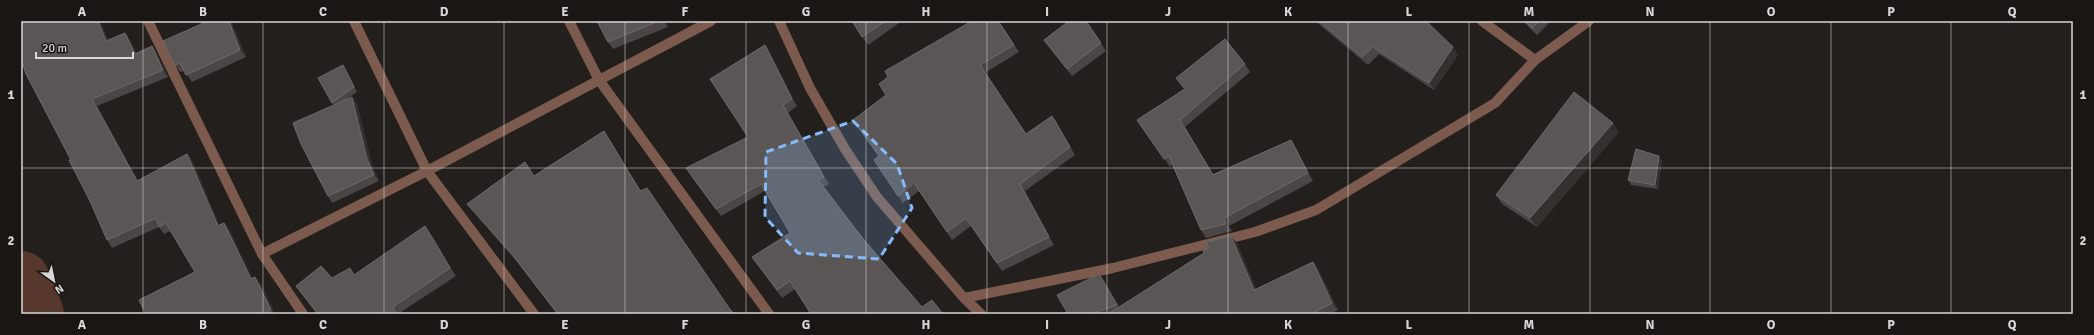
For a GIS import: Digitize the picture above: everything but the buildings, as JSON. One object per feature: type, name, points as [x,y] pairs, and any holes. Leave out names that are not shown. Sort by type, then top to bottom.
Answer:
[{"type":"street","points":[[148,21],[262,254],[303,314]]},
{"type":"street","points":[[354,21],[427,171],[534,314]]},
{"type":"street","points":[[569,21],[599,80],[769,314]]},
{"type":"street","points":[[262,254],[427,171],[711,21]]},
{"type":"street","points":[[779,21],[810,88],[845,149],[877,197],[964,298],[981,314]]},
{"type":"street","points":[[1482,21],[1535,60]]},
{"type":"street","points":[[964,298],[1113,268],[1255,232],[1316,210],[1495,103],[1535,60],[1589,21]]},
{"type":"highlighted area","points":[[853,121],[897,164],[912,208],[879,259],[798,253],[765,217],[766,152]]},
{"type":"waterway","points":[[21,280],[35,314]]}]
